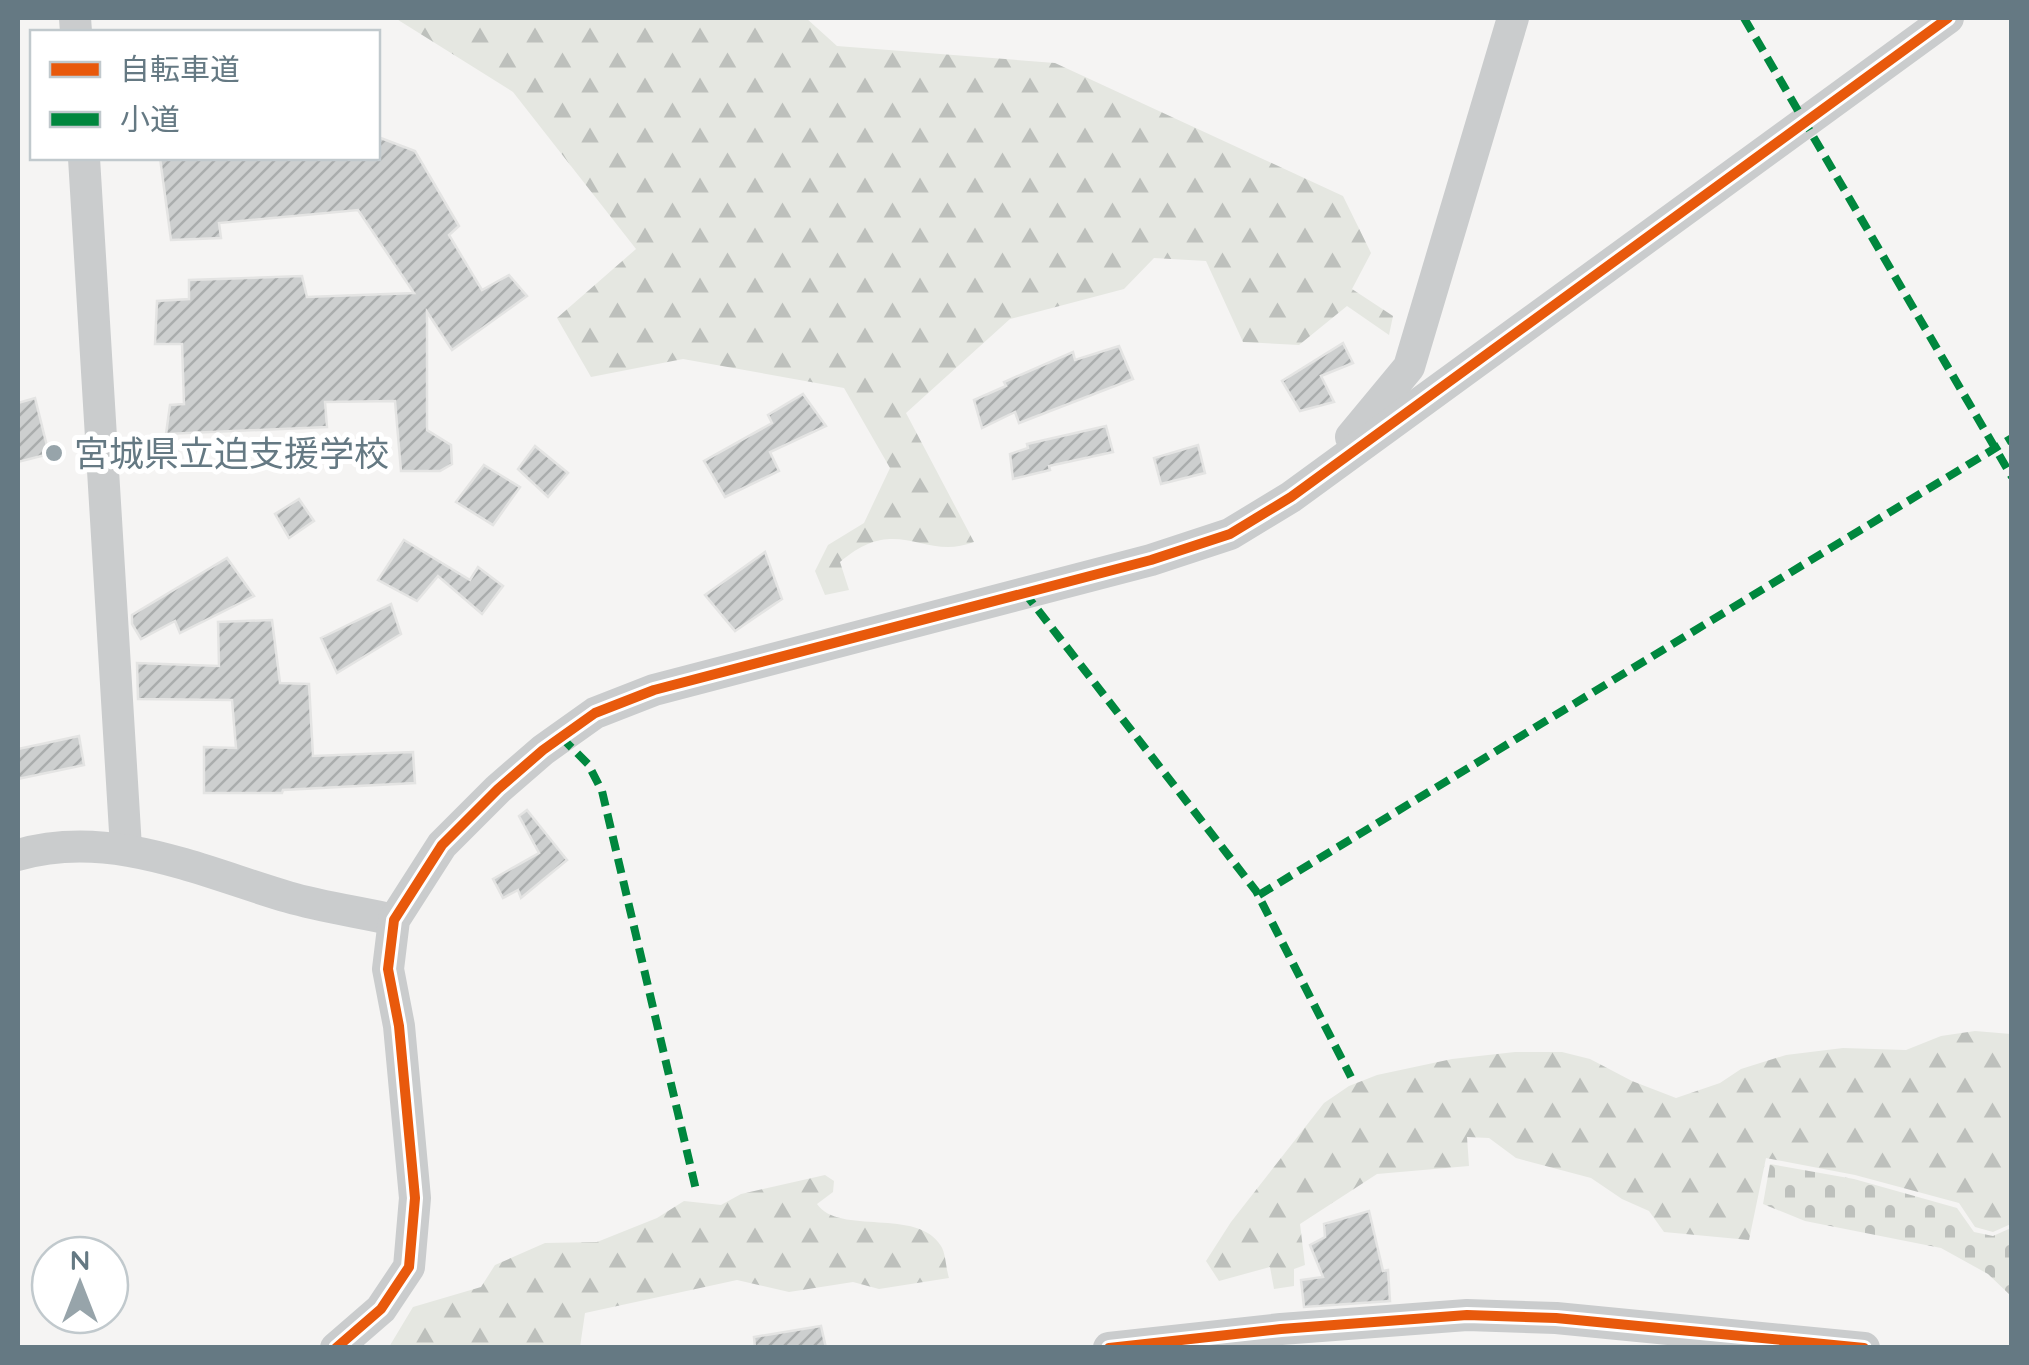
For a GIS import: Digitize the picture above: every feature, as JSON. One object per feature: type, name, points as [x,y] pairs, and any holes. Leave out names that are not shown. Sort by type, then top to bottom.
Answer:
[{"type":"street","points":[[1291,497],[1365,423],[1409,367],[1514,18]]},
{"type":"street","points":[[336,1348],[381,1309],[409,1266],[415,1198],[399,1026],[388,969],[394,920],[442,846],[543,750],[595,713],[654,690],[1151,560],[1230,534],[1291,497],[1948,18]]},
{"type":"street","points":[[84,160],[126,848]]},
{"type":"street","points":[[18,855],[71,846],[126,848],[294,899],[394,920]]},
{"type":"street","points":[[1109,1348],[1281,1329],[1467,1316],[1556,1318],[1864,1348]]},
{"type":"green space","points":[[395,18],[806,18],[837,46],[1055,63],[1343,196],[1371,253],[1352,289],[1393,316],[1389,335],[1347,306],[1299,345],[1243,342],[1206,261],[1154,258],[1124,289],[1010,319],[906,413],[974,542],[940,547],[894,539],[878,541],[840,562],[849,590],[825,595],[815,571],[828,545],[864,523],[890,468],[844,388],[683,359],[591,377],[557,318],[636,249],[513,92]]},
{"type":"green space","points":[[1975,1031],[2011,1034],[2011,1224],[1993,1232],[1975,1227],[1959,1203],[1855,1175],[1766,1158],[1749,1240],[1664,1232],[1649,1211],[1591,1178],[1516,1158],[1489,1138],[1467,1137],[1469,1166],[1377,1174],[1300,1224],[1305,1265],[1294,1269],[1294,1286],[1274,1289],[1270,1267],[1219,1281],[1206,1261],[1231,1222],[1324,1103],[1349,1086],[1377,1075],[1452,1059],[1562,1052],[1590,1059],[1676,1098],[1720,1083],[1741,1069],[1786,1055],[1843,1048],[1906,1050],[1941,1036]]},
{"type":"green space","points":[[1770,1164],[1854,1179],[1957,1208],[1974,1232],[1993,1236],[2011,1228],[2011,1296],[1988,1274],[1941,1248],[1805,1221],[1763,1204]]},
{"type":"green space","points":[[825,1175],[834,1181],[833,1192],[817,1204],[842,1219],[915,1227],[930,1234],[943,1249],[949,1278],[879,1289],[853,1282],[789,1292],[737,1280],[585,1313],[580,1347],[389,1347],[413,1307],[481,1287],[495,1265],[545,1243],[597,1242],[657,1218],[684,1201],[721,1205],[741,1194]]},
{"type":"building","points":[[380,138],[415,151],[459,226],[449,235],[482,290],[509,275],[527,296],[452,350],[427,312],[427,430],[451,445],[452,464],[440,471],[401,471],[395,401],[325,402],[327,427],[166,434],[170,405],[184,404],[182,344],[155,344],[157,301],[189,299],[189,280],[302,276],[307,297],[414,293],[358,210],[219,223],[221,238],[171,240],[160,160],[380,160]]},
{"type":"building","points":[[1343,343],[1353,363],[1321,376],[1334,402],[1300,411],[1282,381]]},
{"type":"building","points":[[1119,346],[1133,379],[1019,423],[1015,412],[982,428],[974,400],[1006,386],[1004,382],[1073,352],[1075,360]]},
{"type":"building","points":[[803,394],[826,426],[770,452],[779,471],[725,497],[704,461],[772,423],[768,415]]},
{"type":"building","points":[[35,398],[49,454],[18,462],[18,403]]},
{"type":"building","points":[[1106,426],[1113,452],[1049,466],[1050,470],[1013,479],[1010,454],[1028,448],[1027,444]]},
{"type":"building","points":[[1198,445],[1205,473],[1161,484],[1154,458]]},
{"type":"building","points":[[535,446],[568,473],[548,497],[518,469]]},
{"type":"building","points":[[484,465],[520,487],[493,525],[456,502]]},
{"type":"building","points":[[299,499],[314,521],[289,538],[275,514]]},
{"type":"building","points":[[404,540],[470,580],[478,567],[503,586],[482,614],[438,576],[417,601],[378,580]]},
{"type":"building","points":[[765,552],[782,599],[735,631],[705,595]]},
{"type":"building","points":[[227,558],[254,596],[180,633],[175,621],[141,639],[132,624],[132,615]]},
{"type":"building","points":[[391,604],[401,634],[337,673],[321,638]]},
{"type":"building","points":[[272,620],[280,683],[309,684],[313,756],[413,752],[415,783],[282,793],[204,793],[204,747],[236,748],[232,700],[138,699],[137,663],[219,666],[218,622]]},
{"type":"building","points":[[79,736],[84,765],[18,779],[18,749]]},
{"type":"building","points":[[527,810],[567,860],[521,898],[518,890],[503,898],[493,879],[539,853],[519,816]]},
{"type":"building","points":[[1369,1211],[1383,1271],[1388,1270],[1390,1301],[1304,1307],[1301,1280],[1323,1277],[1310,1245],[1325,1237],[1324,1224]]},
{"type":"building","points":[[821,1326],[826,1348],[755,1348],[754,1337]]},
{"type":"marked path","points":[[1744,18],[2012,477]]},
{"type":"marked path","points":[[1259,895],[2012,438]]},
{"type":"marked path","points":[[1024,592],[1256,891],[1351,1077]]},
{"type":"marked path","points":[[561,737],[588,764],[602,791],[697,1194]]},
{"type":"cycle path","points":[[336,1348],[381,1309],[409,1267],[415,1198],[399,1026],[388,969],[394,920],[442,845],[543,750],[595,713],[654,690],[1151,560],[1230,534],[1291,497],[1948,18]]},
{"type":"cycle path","points":[[1109,1348],[1281,1329],[1467,1315],[1556,1318],[1864,1348]]},
{"type":"place","name":"宮城県立迫支援学校","points":[[54,453]]}]
